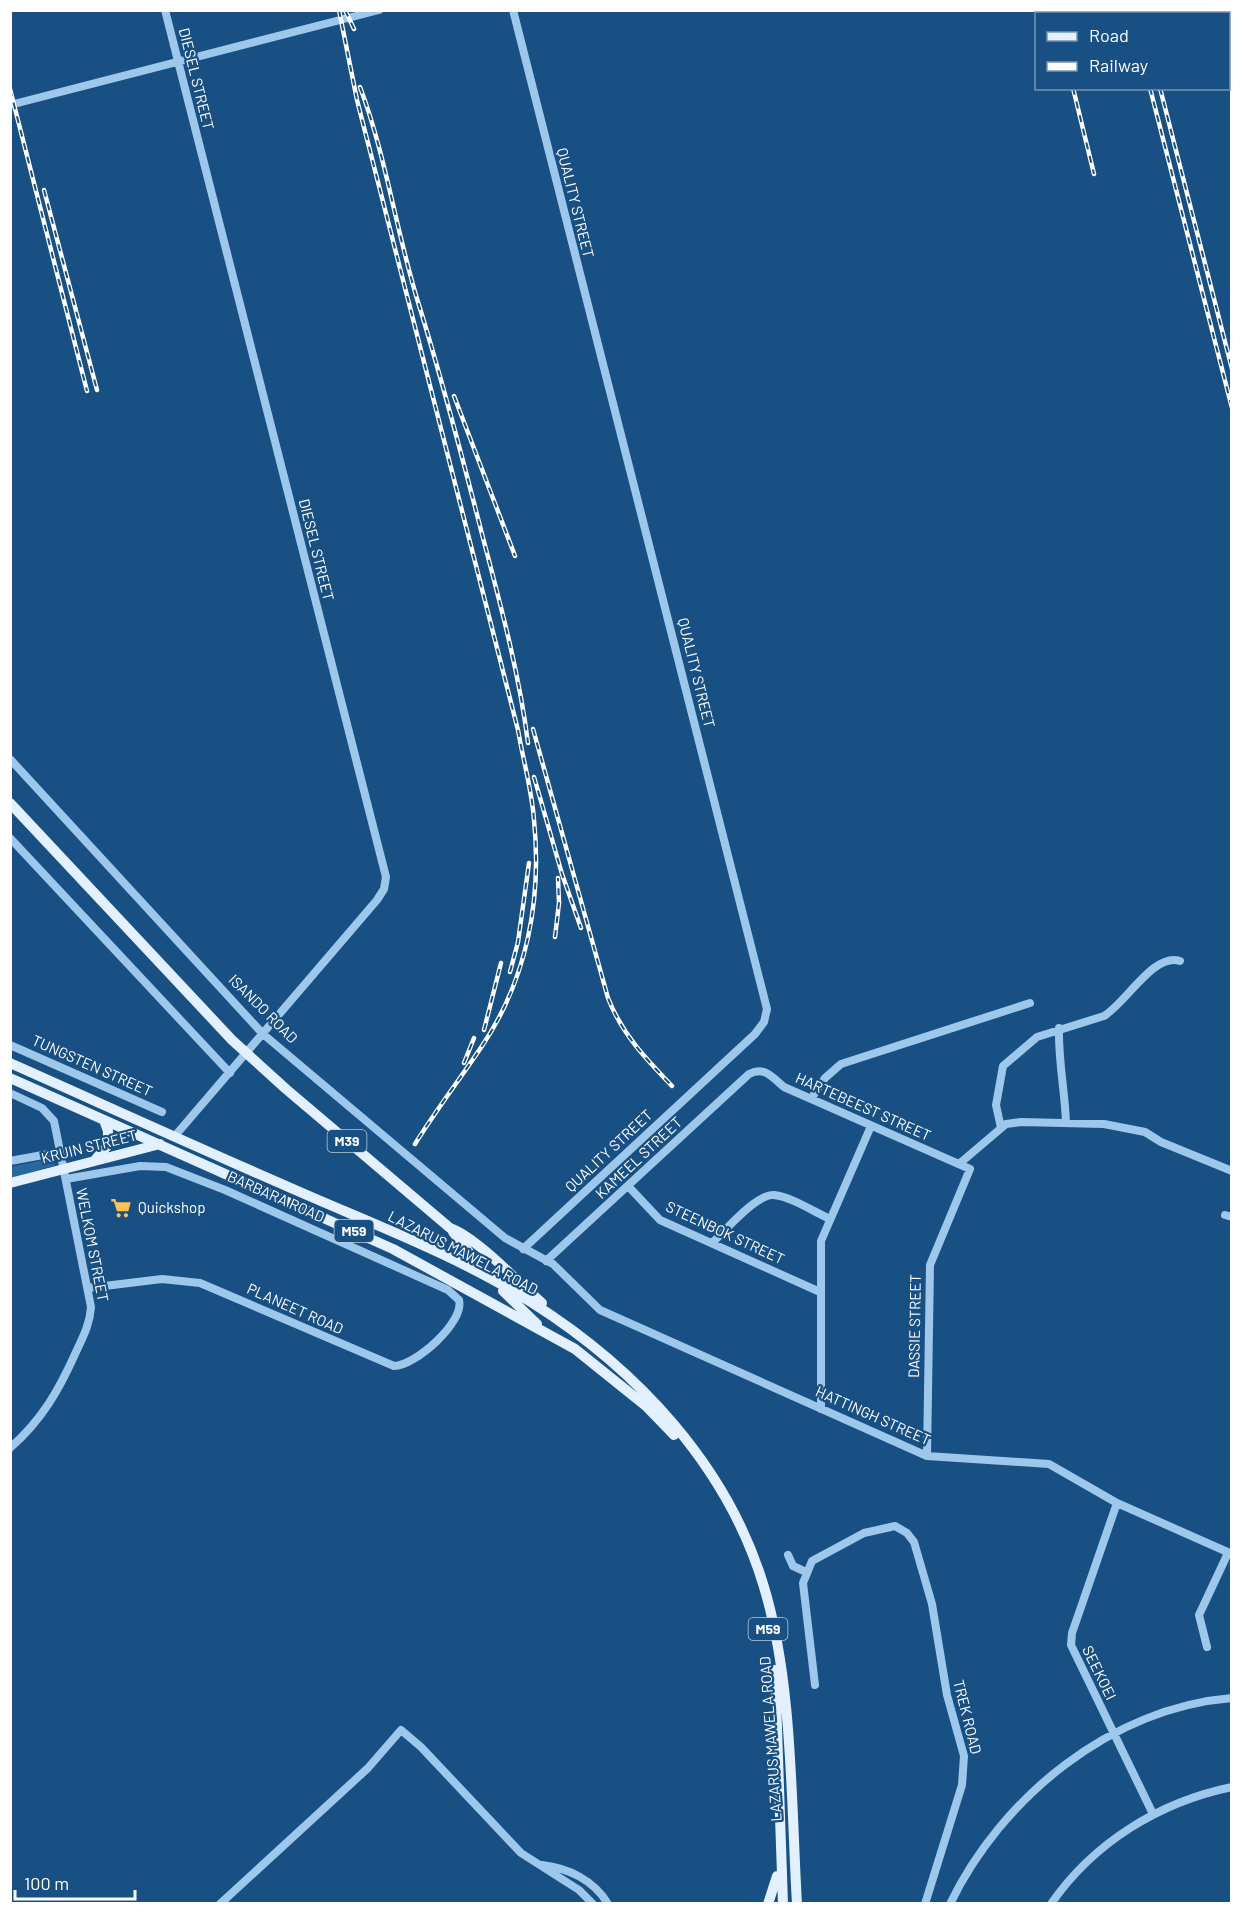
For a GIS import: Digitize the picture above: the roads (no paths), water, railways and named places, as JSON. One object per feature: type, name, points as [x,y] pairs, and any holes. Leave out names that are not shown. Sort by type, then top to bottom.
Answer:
[{"type":"main road","name":"M39","points":[[10,803],[182,988],[246,1053],[450,1228],[491,1280],[542,1329]]},
{"type":"main road","name":"LAZARUS MAWELA ROAD","points":[[10,1063],[396,1234],[491,1280],[568,1327],[625,1374],[688,1440],[727,1501],[753,1554],[764,1586],[780,1654],[797,1904]]},
{"type":"main road","name":"LAZARUS MAWELA ROAD","points":[[10,1078],[393,1249],[519,1319],[542,1329],[598,1366],[667,1427],[699,1467],[736,1533],[763,1606],[774,1660],[783,1904]]},
{"type":"main road","points":[[92,1162],[108,1145],[108,1131],[104,1120]]},
{"type":"main road","name":"KRUIN STREET","points":[[10,1183],[63,1167],[92,1162],[159,1144],[174,1137]]},
{"type":"main road","name":"M39","points":[[450,1228],[460,1232],[568,1327]]},
{"type":"main road","points":[[768,1904],[776,1885],[780,1855]]},
{"type":"street","name":"DIESEL STREET","points":[[165,10],[386,878],[384,889],[377,900],[246,1053]]},
{"type":"street","points":[[10,105],[379,10]]},
{"type":"street","name":"QUALITY STREET","points":[[513,10],[767,1009],[764,1022],[755,1034],[523,1249]]},
{"type":"street","name":"ISANDO ROAD","points":[[10,759],[263,1034],[504,1239],[523,1249]]},
{"type":"street","points":[[10,838],[230,1073]]},
{"type":"street","points":[[1001,1128],[996,1106],[1003,1066],[1037,1037],[1059,1028],[1104,1016],[1114,1010],[1155,966],[1166,959],[1180,960]]},
{"type":"street","points":[[811,1099],[825,1078],[842,1064],[1030,1003]]},
{"type":"street","points":[[1059,1028],[1058,1050],[1065,1082],[1066,1123]]},
{"type":"street","name":"TUNGSTEN STREET","points":[[10,1045],[162,1113]]},
{"type":"street","points":[[174,1137],[246,1053]]},
{"type":"street","name":"HARTEBEEST STREET","points":[[749,1074],[763,1070],[784,1087],[970,1169]]},
{"type":"street","name":"KAMEEL STREET","points":[[546,1261],[749,1074]]},
{"type":"street","points":[[10,1094],[42,1107],[51,1116],[63,1167]]},
{"type":"street","points":[[959,1164],[1001,1128],[1021,1122],[1066,1123],[1104,1124],[1145,1132],[1161,1142],[1232,1171]]},
{"type":"street","points":[[821,1409],[819,1292],[821,1241],[871,1126]]},
{"type":"street","name":"KRUIN STREET","points":[[10,1161],[59,1152]]},
{"type":"street","name":"BARBARA ROAD","points":[[66,1179],[140,1166],[166,1167],[225,1190],[448,1290],[456,1295],[460,1304]]},
{"type":"street","name":"WELKOM STREET","points":[[10,1448],[43,1415],[62,1384],[90,1316],[88,1288],[63,1167]]},
{"type":"street","name":"DASSIE STREET","points":[[927,1456],[930,1265],[970,1169]]},
{"type":"street","name":"STEENBOK STREET","points":[[628,1185],[660,1220],[819,1292]]},
{"type":"street","points":[[712,1243],[754,1203],[771,1194],[830,1219]]},
{"type":"street","name":"HATTINGH STREET","points":[[523,1249],[559,1269],[600,1310],[927,1456],[1049,1464],[1117,1503],[1230,1553]]},
{"type":"street","name":"PLANEET ROAD","points":[[88,1288],[162,1279],[200,1283],[394,1366],[406,1365],[454,1323],[459,1316],[460,1304]]},
{"type":"street","name":"SEEKOEI","points":[[1117,1503],[1070,1642],[1153,1814]]},
{"type":"street","name":"TREK ROAD","points":[[806,1572],[812,1561],[864,1533],[895,1526],[907,1533],[914,1542],[932,1604],[947,1695],[965,1766],[962,1785],[925,1904]]},
{"type":"street","points":[[1207,1647],[1199,1615],[1230,1553]]},
{"type":"street","points":[[788,1556],[793,1566],[806,1572],[803,1583],[815,1685]]},
{"type":"street","points":[[950,1904],[974,1860],[1009,1815],[1062,1767],[1114,1735],[1157,1716],[1232,1698]]},
{"type":"street","points":[[223,1902],[368,1768],[401,1730],[421,1747],[521,1853],[542,1864],[558,1867],[582,1878],[602,1894],[608,1904]]},
{"type":"street","points":[[1051,1904],[1094,1854],[1153,1814],[1189,1798],[1232,1787]]},
{"type":"street","points":[[542,1864],[552,1875],[579,1890],[593,1904]]},
{"type":"railway","points":[[339,10],[357,100],[518,730],[534,820],[536,880],[533,909],[528,938],[510,994],[482,1046],[415,1144]]},
{"type":"railway","points":[[345,10],[354,29]]},
{"type":"railway","points":[[360,87],[377,140],[410,275],[452,418],[496,586],[514,664],[528,743]]},
{"type":"railway","points":[[10,89],[87,391]]},
{"type":"railway","points":[[1073,90],[1094,174]]},
{"type":"railway","points":[[1151,90],[1232,408]]},
{"type":"railway","points":[[1161,90],[1232,369]]},
{"type":"railway","points":[[44,190],[97,390]]},
{"type":"railway","points":[[454,396],[515,556]]},
{"type":"railway","points":[[533,729],[608,998],[628,1035],[672,1086]]},
{"type":"railway","points":[[534,777],[562,874],[581,928]]},
{"type":"railway","points":[[510,972],[518,942],[529,863]]},
{"type":"railway","points":[[555,937],[559,903],[558,878]]},
{"type":"railway","points":[[484,1030],[501,963]]},
{"type":"railway","points":[[464,1063],[474,1038]]},
{"type":"place","name":"Quickshop","points":[[121,1208]]}]
